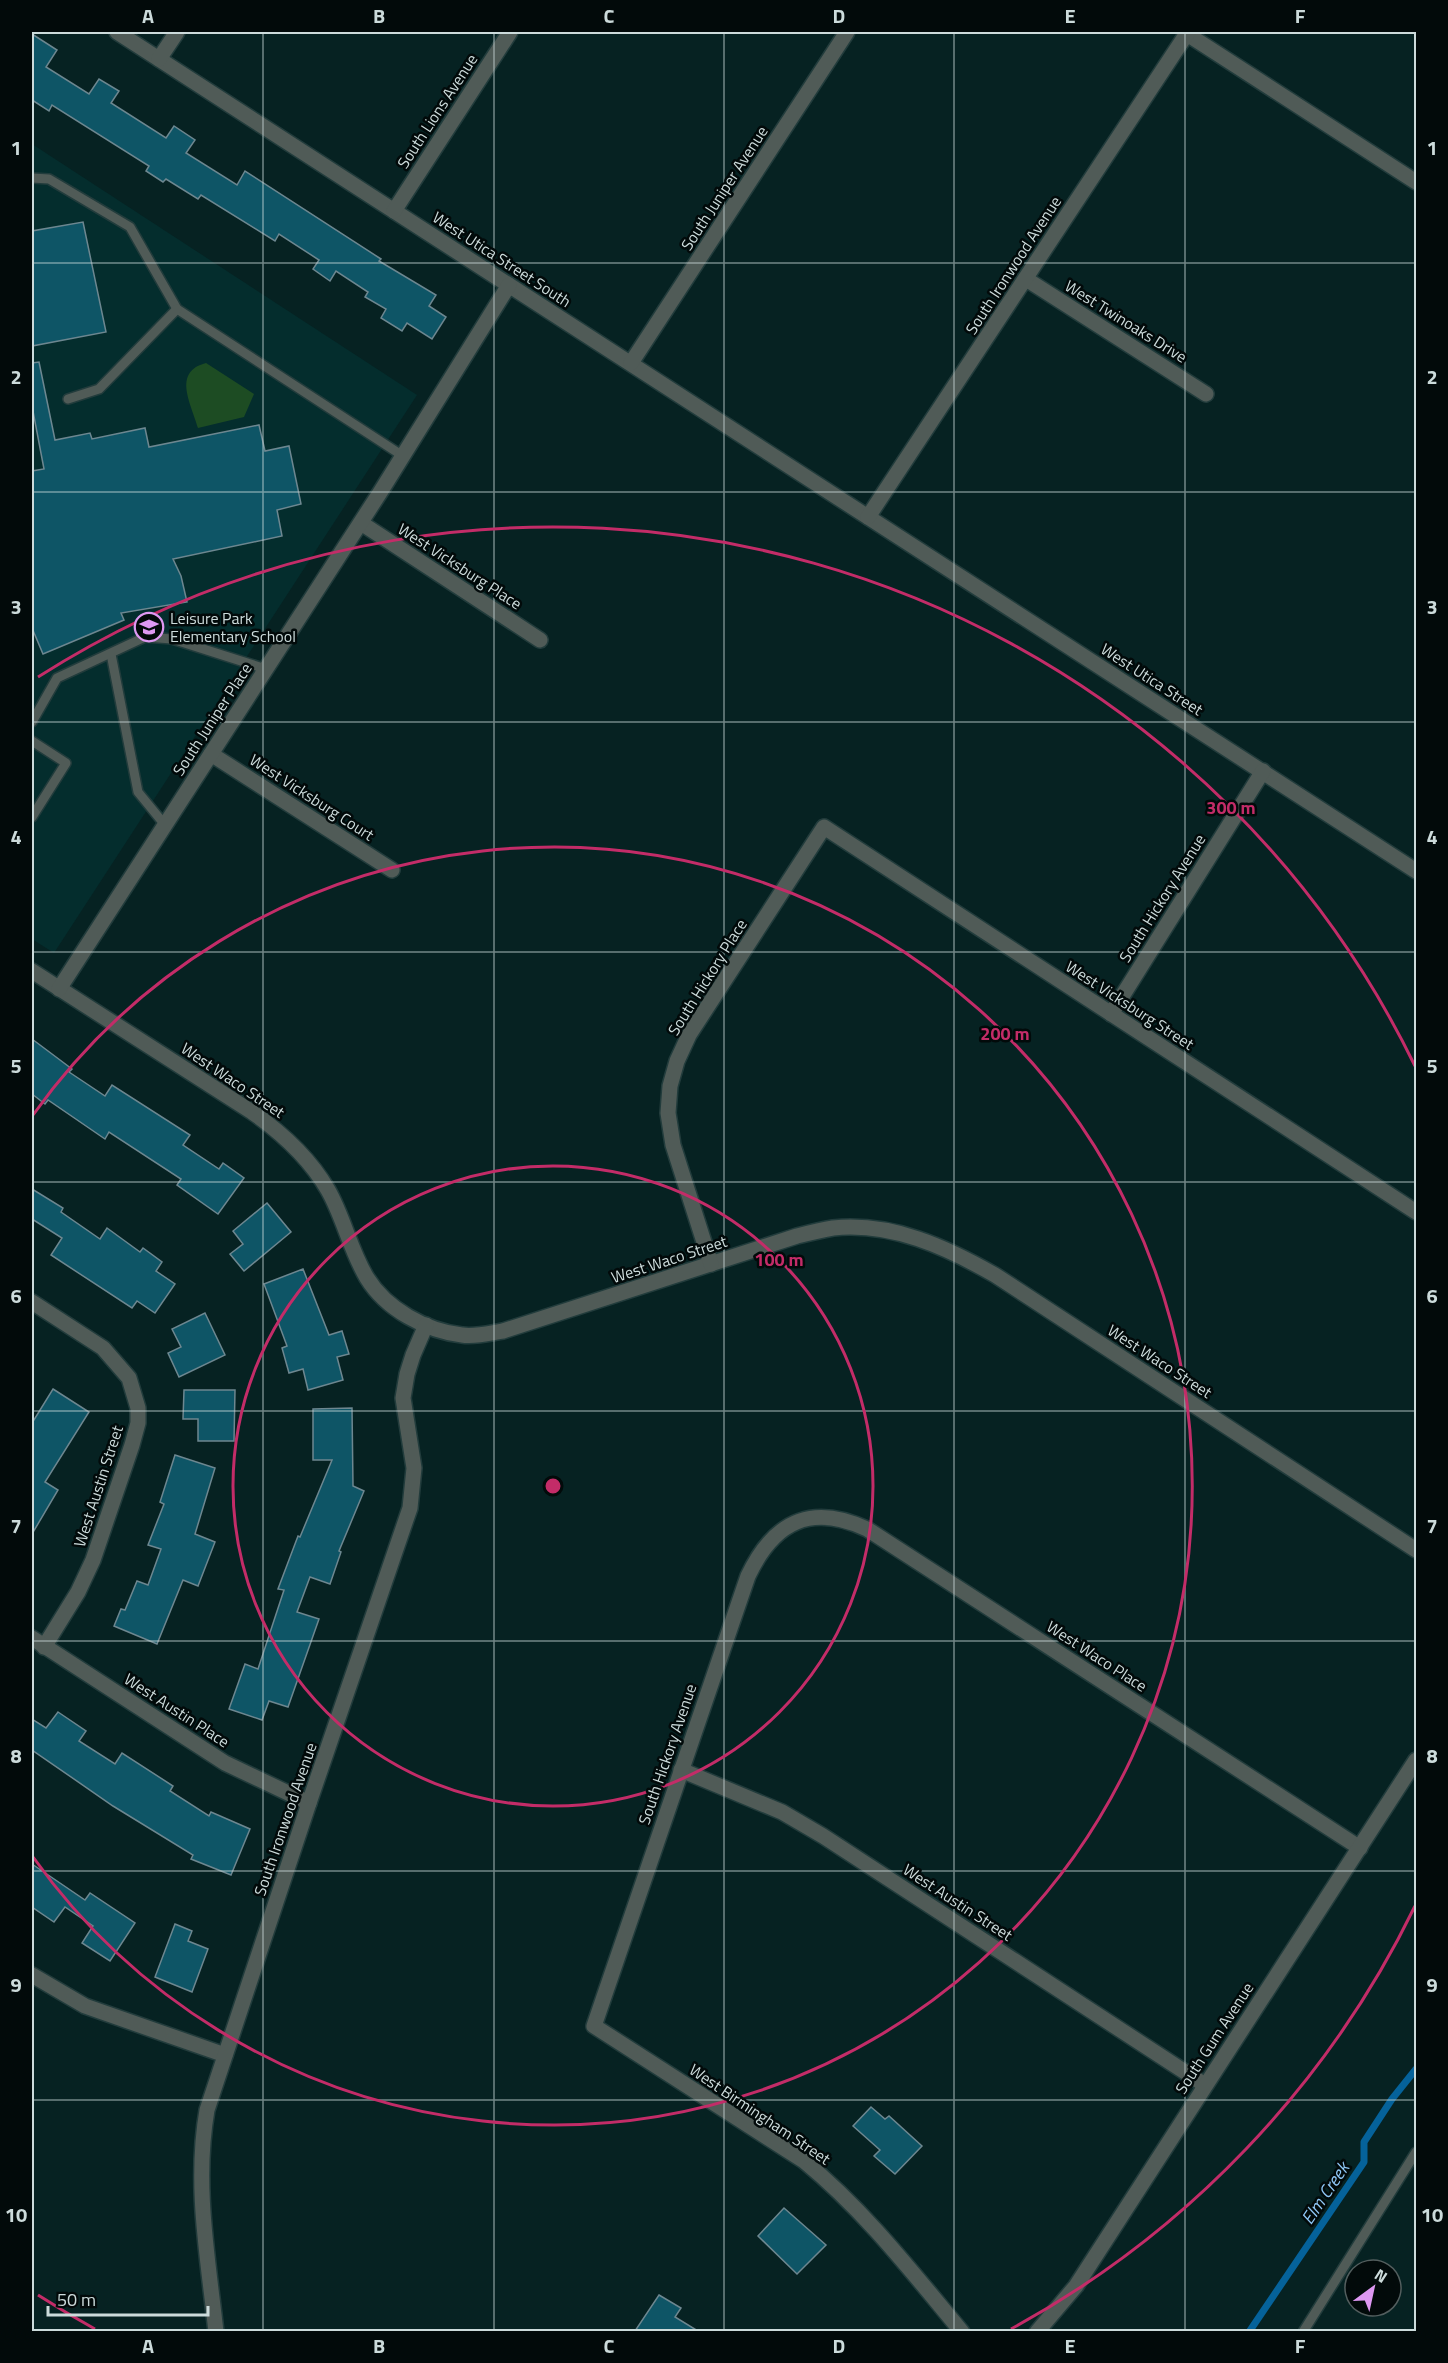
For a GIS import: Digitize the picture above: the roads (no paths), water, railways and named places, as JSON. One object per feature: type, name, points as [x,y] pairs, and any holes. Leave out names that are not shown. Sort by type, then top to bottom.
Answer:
[{"type":"street","name":"West Utica Street South","points":[[117,32],[868,517]]},
{"type":"street","points":[[159,59],[177,32]]},
{"type":"street","name":"South Lions Avenue","points":[[394,211],[510,32]]},
{"type":"street","name":"South Juniper Avenue","points":[[631,363],[848,32]]},
{"type":"street","points":[[1187,33],[1416,182]]},
{"type":"street","name":"South Ironwood Avenue","points":[[868,517],[1187,33]]},
{"type":"street","name":"West Twinoaks Drive","points":[[1026,279],[1206,394]]},
{"type":"street","name":"South Juniper Place","points":[[59,989],[361,523],[509,285]]},
{"type":"street","name":"West Utica Street","points":[[868,517],[1416,870]]},
{"type":"street","name":"West Vicksburg Place","points":[[361,523],[540,640]]},
{"type":"street","name":"West Vicksburg Court","points":[[212,754],[392,870]]},
{"type":"street","name":"South Hickory Avenue","points":[[1111,1014],[1263,771]]},
{"type":"street","name":"West Vicksburg Street","points":[[824,827],[1416,1212]]},
{"type":"street","name":"South Hickory Place","points":[[711,1264],[673,1145],[668,1113],[670,1086],[677,1061],[689,1035],[824,827]]},
{"type":"street","name":"West Waco Street","points":[[32,971],[252,1112],[302,1153],[327,1188],[367,1278],[395,1307],[426,1326],[463,1335],[503,1331],[797,1236],[834,1228],[905,1234],[936,1244],[995,1275],[1416,1550]]},
{"type":"street","name":"West Austin Street","points":[[32,1302],[103,1348],[129,1378],[138,1408],[138,1423],[132,1445],[93,1560],[78,1592],[38,1642]]},
{"type":"street","name":"South Ironwood Avenue","points":[[216,2331],[203,2212],[201,2165],[201,2142],[207,2110],[410,1508],[414,1468],[404,1398],[412,1355],[426,1326]]},
{"type":"street","name":"West Waco Place","points":[[807,1518],[834,1516],[867,1528],[1360,1848]]},
{"type":"street","name":"South Hickory Avenue","points":[[594,2026],[748,1576],[762,1549],[783,1530],[807,1518]]},
{"type":"street","name":"West Austin Place","points":[[38,1642],[225,1763],[309,1803]]},
{"type":"street","name":"South Gum Avenue","points":[[1037,2331],[1076,2286],[1416,1760]]},
{"type":"street","name":"West Austin Street","points":[[681,1770],[782,1812],[823,1836],[1205,2085]]},
{"type":"street","points":[[32,1975],[85,2006],[225,2055]]},
{"type":"street","name":"West Birmingham Street","points":[[594,2026],[804,2161],[864,2215],[962,2331]]},
{"type":"lane","points":[[32,178],[49,179],[130,227],[177,309],[403,456]]},
{"type":"lane","points":[[68,399],[99,389],[177,309]]},
{"type":"lane","points":[[32,722],[57,678],[146,638],[172,639],[266,669]]},
{"type":"lane","points":[[111,654],[138,792],[165,825]]},
{"type":"lane","points":[[32,741],[66,763],[32,817]]},
{"type":"lane","points":[[1303,2331],[1416,2152]]},
{"type":"waterway","name":"Elm Creek","points":[[1249,2332],[1364,2162],[1364,2142],[1392,2099],[1416,2069]]},
{"type":"place","name":"Leisure Park Elementary School","points":[[149,627]]}]
